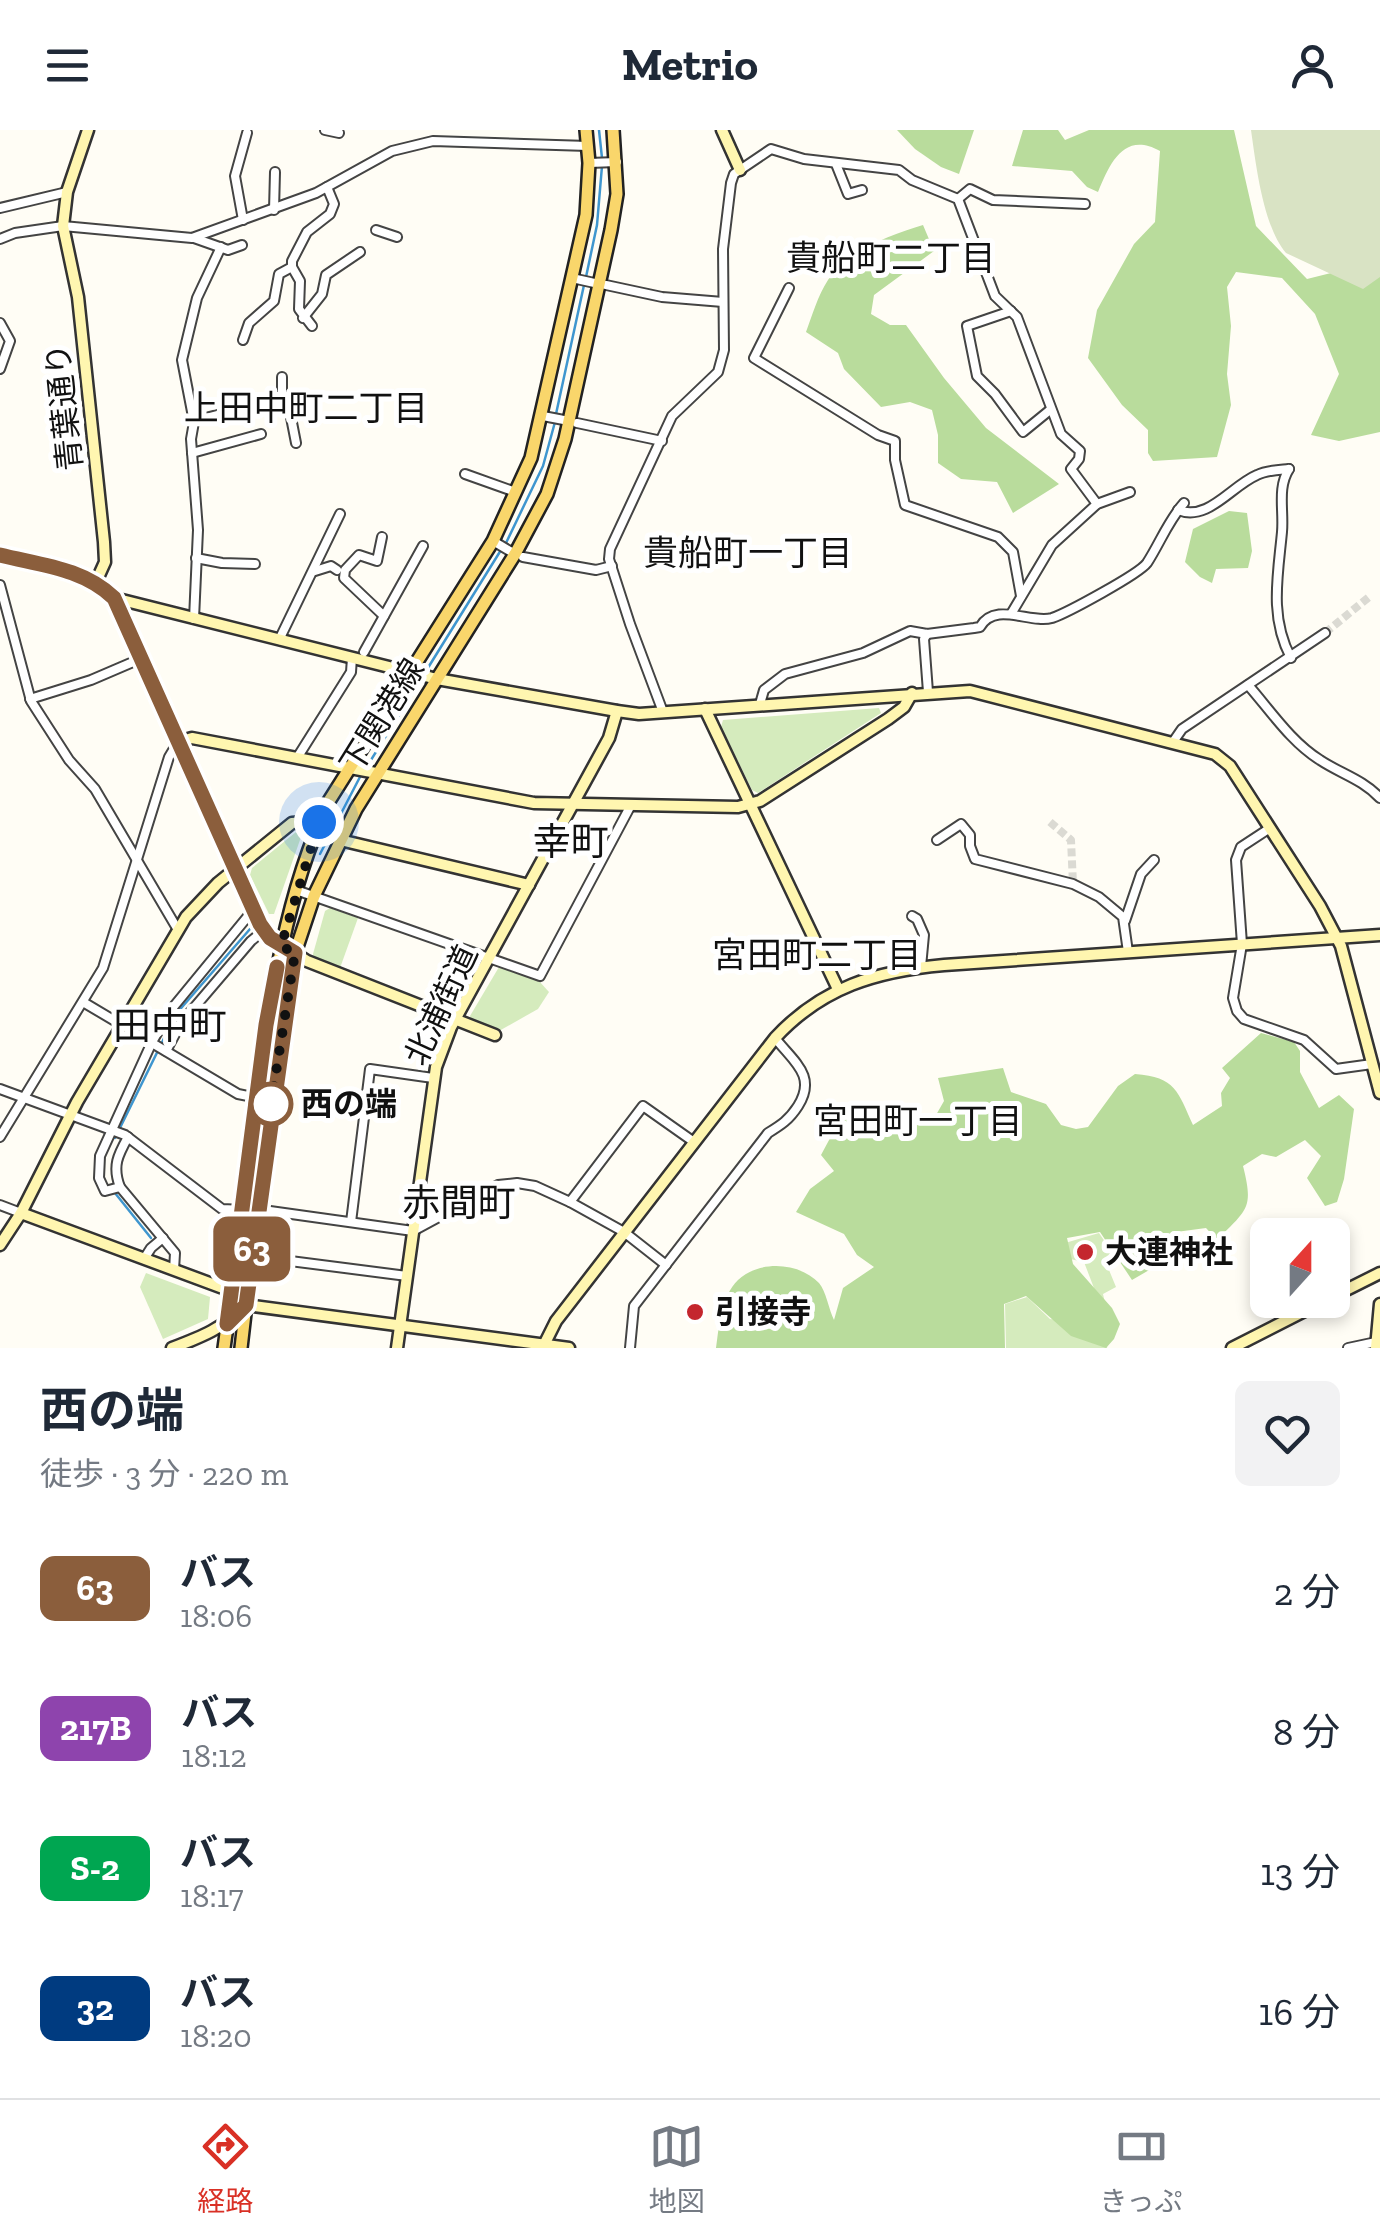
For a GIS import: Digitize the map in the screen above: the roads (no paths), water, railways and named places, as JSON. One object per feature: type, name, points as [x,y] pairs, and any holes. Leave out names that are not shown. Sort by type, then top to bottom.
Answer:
[{"type":"main road","name":"下関港線","points":[[241,1348],[256,1210],[295,953],[314,896],[340,840],[496,543],[531,458],[545,416],[586,215],[592,163],[586,130]]},
{"type":"main road","name":"下関港線","points":[[224,1348],[266,1025],[296,890],[319,822],[353,768],[515,554],[546,494],[569,421],[612,230],[617,194],[613,130]]},
{"type":"street","name":"青葉通り","points":[[88,130],[67,192],[63,226],[78,297],[104,542],[104,562],[96,582]]},
{"type":"street","points":[[324,130],[339,133]]},
{"type":"street","points":[[722,130],[740,170]]},
{"type":"street","points":[[243,220],[235,176],[246,134]]},
{"type":"street","points":[[192,238],[327,188],[392,150],[433,141],[588,146]]},
{"type":"street","points":[[664,712],[630,624],[610,549],[677,409],[718,372],[724,350],[728,200],[734,174],[771,148],[795,157],[899,170],[912,180],[958,199],[995,296],[1018,316],[1050,410],[1066,442],[1080,451],[1072,469],[1096,504]]},
{"type":"street","points":[[592,163],[612,162]]},
{"type":"street","points":[[836,164],[848,194],[862,190]]},
{"type":"street","points":[[274,210],[275,172]]},
{"type":"street","points":[[242,340],[249,324],[274,301],[278,274],[292,267],[307,232],[330,214],[334,204],[327,188]]},
{"type":"street","points":[[958,199],[970,189],[993,200],[1085,204]]},
{"type":"street","points":[[0,208],[67,192]]},
{"type":"street","points":[[0,239],[63,226],[192,238],[228,250],[242,245]]},
{"type":"street","points":[[376,230],[397,237]]},
{"type":"street","points":[[194,619],[198,520],[192,453],[194,421],[182,354],[197,298],[221,248]]},
{"type":"street","points":[[303,318],[322,294],[326,274],[360,252]]},
{"type":"street","points":[[292,267],[300,281],[299,309],[312,326]]},
{"type":"street","points":[[575,278],[662,297],[723,302]]},
{"type":"street","points":[[790,288],[754,358],[874,433],[895,442],[895,460],[906,504],[998,537],[1013,552],[1022,596]]},
{"type":"street","points":[[1012,311],[968,326],[976,372],[1022,432],[1050,410]]},
{"type":"street","points":[[0,323],[10,341],[0,369]]},
{"type":"street","points":[[282,376],[282,398]]},
{"type":"street","points":[[194,421],[287,397],[296,443]]},
{"type":"street","points":[[545,416],[662,441]]},
{"type":"street","points":[[192,453],[261,434]]},
{"type":"street","points":[[760,704],[764,690],[785,674],[863,652],[910,632],[974,628],[987,618],[1011,614],[1039,621],[1058,616],[1144,566],[1181,507],[1185,513],[1202,511],[1261,472],[1290,469],[1280,499],[1282,532],[1276,587],[1281,635],[1291,658]]},
{"type":"street","points":[[465,474],[510,490]]},
{"type":"street","points":[[1011,614],[1052,545],[1096,504],[1130,492]]},
{"type":"street","points":[[279,640],[340,514]]},
{"type":"street","points":[[382,537],[376,561],[359,555],[345,570],[344,578],[384,616]]},
{"type":"street","points":[[496,543],[515,554],[596,570],[612,566]]},
{"type":"street","points":[[364,652],[423,546]]},
{"type":"street","points":[[0,556],[74,572],[96,582],[114,598],[263,930],[308,962],[495,1036]]},
{"type":"street","points":[[196,558],[255,564]]},
{"type":"street","points":[[315,570],[331,566],[336,570]]},
{"type":"street","points":[[0,585],[30,699],[69,760],[94,789],[178,930]]},
{"type":"street","points":[[114,598],[423,676],[617,711],[639,714],[953,690],[986,694],[1223,758],[1337,938],[1380,1094]]},
{"type":"street","points":[[1173,742],[1182,729],[1325,633]]},
{"type":"street","points":[[926,634],[928,692]]},
{"type":"street","points":[[297,758],[351,672],[352,658]]},
{"type":"street","points":[[30,699],[140,659]]},
{"type":"street","points":[[1248,686],[1302,746],[1319,760],[1365,782],[1380,798]]},
{"type":"street","points":[[0,1138],[106,960],[169,756],[178,742],[192,738],[534,803],[750,806],[888,719],[904,707],[912,694]]},
{"type":"street","points":[[704,709],[838,989]]},
{"type":"street","name":"北浦街道","points":[[397,1348],[433,1078],[456,1020],[614,729],[617,711]]},
{"type":"street","points":[[296,890],[540,976],[631,805]]},
{"type":"street","points":[[0,1245],[178,930],[207,893],[292,824],[319,822]]},
{"type":"street","points":[[937,840],[960,824],[970,835],[975,859],[1083,888],[1125,921]]},
{"type":"street","points":[[1270,828],[1238,850],[1242,944],[1233,998],[1240,1017],[1304,1040],[1336,1069],[1375,1068]]},
{"type":"street","points":[[340,840],[529,885]]},
{"type":"street","points":[[1128,952],[1125,921],[1141,874],[1154,860]]},
{"type":"street","points":[[120,1186],[104,1191],[99,1160],[153,1043],[170,1011],[253,910]]},
{"type":"street","points":[[912,916],[917,918],[924,935],[921,967]]},
{"type":"street","points":[[165,1050],[181,1023],[250,940],[263,930]]},
{"type":"street","points":[[544,1345],[556,1321],[775,1038],[809,1006],[838,989],[886,971],[921,967],[1380,935]]},
{"type":"street","points":[[83,1002],[238,1094],[272,1101]]},
{"type":"street","points":[[630,1348],[634,1306],[768,1132],[786,1123],[806,1093],[806,1080],[775,1038]]},
{"type":"street","points":[[350,1222],[370,1069],[433,1078]]},
{"type":"street","points":[[0,1089],[126,1136],[222,1209],[413,1231],[498,1185],[516,1183],[536,1186],[570,1202],[624,1232],[666,1264]]},
{"type":"street","points":[[570,1202],[643,1106],[694,1142]]},
{"type":"street","points":[[126,1136],[115,1164],[120,1186],[177,1257],[174,1270]]},
{"type":"street","points":[[0,1205],[231,1291],[246,1305],[568,1348]]},
{"type":"street","points":[[144,1259],[163,1238]]},
{"type":"street","points":[[251,1256],[407,1276]]},
{"type":"street","points":[[1350,1287],[1380,1272]]},
{"type":"street","points":[[1348,1348],[1376,1345],[1380,1304]]},
{"type":"street","points":[[172,1348],[227,1324],[246,1305]]},
{"type":"street","points":[[1232,1348],[1290,1318]]},
{"type":"waterway","points":[[599,130],[602,158]]},
{"type":"waterway","points":[[586,277],[597,225],[602,166]]},
{"type":"waterway","points":[[556,414],[584,285]]},
{"type":"waterway","points":[[506,543],[543,466],[555,422]]},
{"type":"waterway","points":[[426,671],[501,550]]},
{"type":"waterway","points":[[366,768],[422,678]]},
{"type":"waterway","points":[[320,854],[361,775]]},
{"type":"waterway","points":[[115,1138],[176,1014],[250,929]]},
{"type":"waterway","points":[[115,1193],[151,1238]]},
{"type":"tunnel","points":[[1325,633],[1369,597]]},
{"type":"tunnel","points":[[1050,822],[1071,840],[1073,884]]},
{"type":"place","name":"西の端","points":[[271,1104]]},
{"type":"place","name":"大連神社","points":[[1085,1252]]},
{"type":"place","name":"引接寺","points":[[695,1312]]},
{"type":"district","name":"貴船町二丁目","points":[[891,258]]},
{"type":"district","name":"上田中町二丁目","points":[[306,408]]},
{"type":"district","name":"貴船町一丁目","points":[[748,553]]},
{"type":"district","name":"幸町","points":[[571,842]]},
{"type":"district","name":"宮田町二丁目","points":[[817,955]]},
{"type":"district","name":"田中町","points":[[170,1026]]},
{"type":"district","name":"宮田町一丁目","points":[[918,1121]]},
{"type":"district","name":"赤間町","points":[[459,1203]]}]
